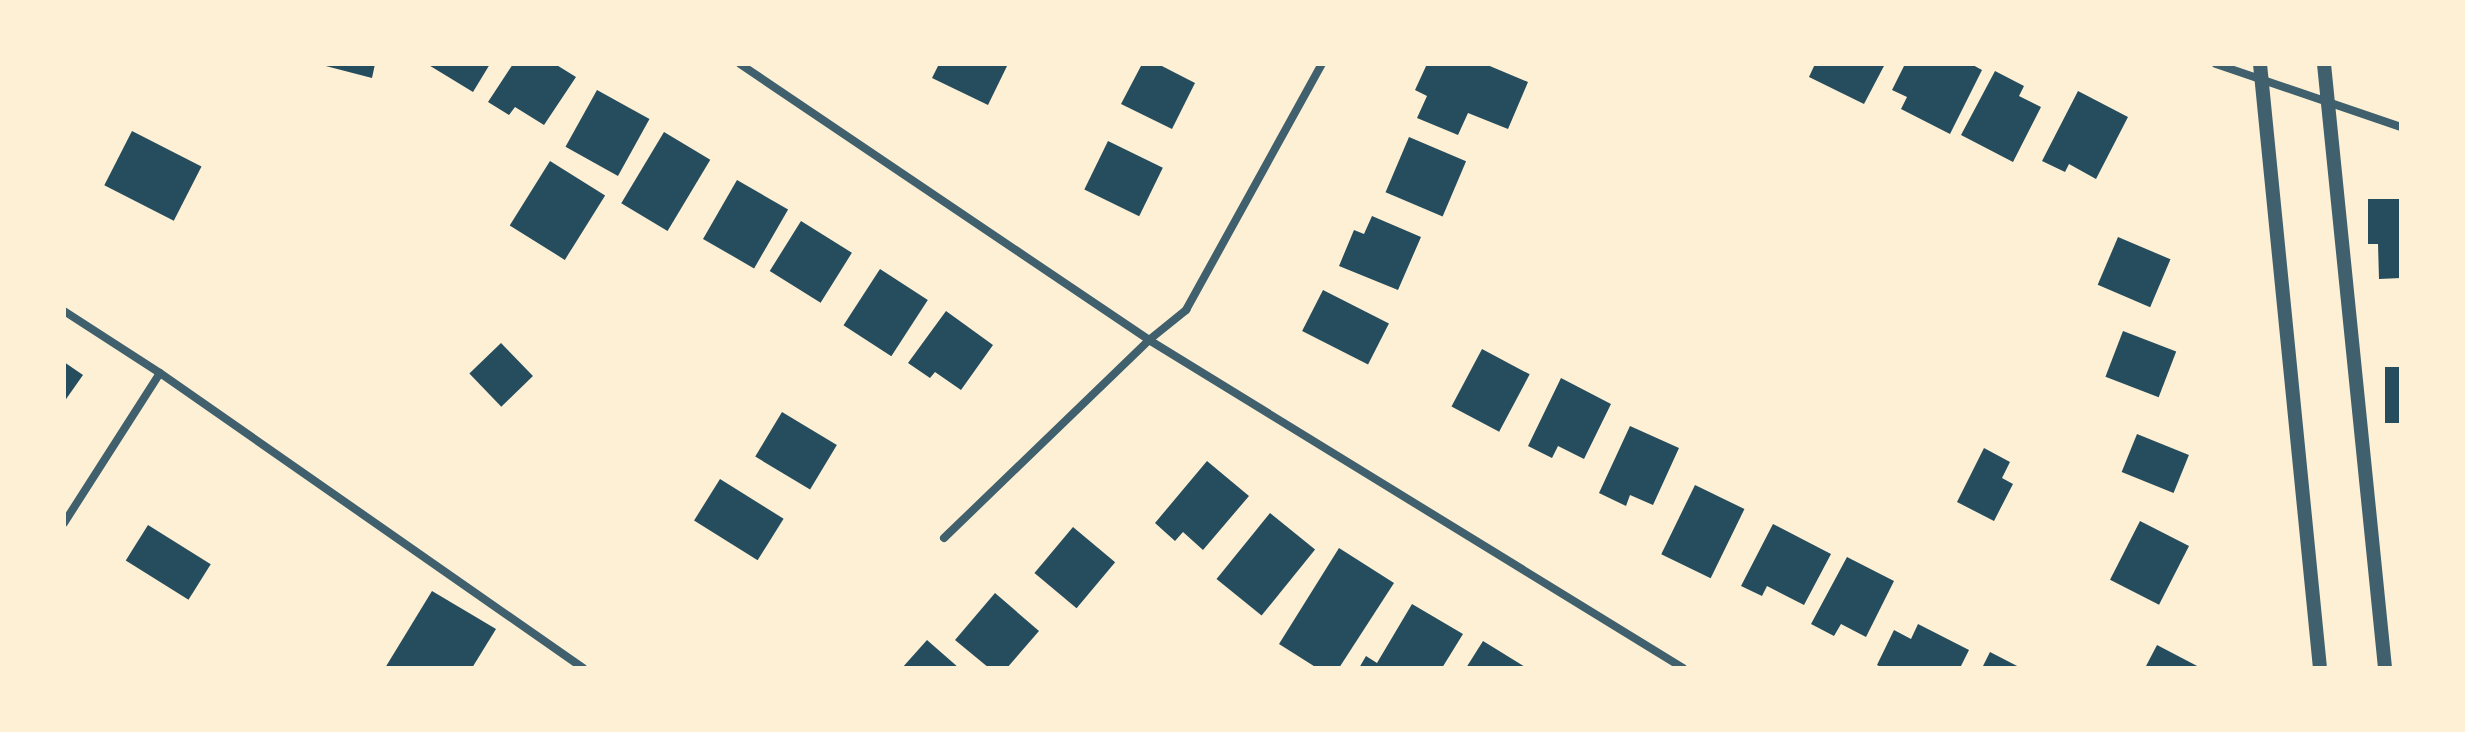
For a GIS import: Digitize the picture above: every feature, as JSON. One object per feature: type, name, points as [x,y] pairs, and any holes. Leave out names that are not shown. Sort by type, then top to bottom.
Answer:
[{"type":"street","points":[[740,64],[1149,340],[1683,668]]},
{"type":"street","points":[[944,538],[1149,340],[1186,310],[1322,64]]},
{"type":"street","points":[[2216,64],[2401,127]]},
{"type":"street","points":[[2260,64],[2320,668]]},
{"type":"street","points":[[2324,64],[2385,668]]},
{"type":"street","points":[[64,311],[160,373],[583,668]]},
{"type":"street","points":[[64,523],[160,373]]},
{"type":"building","points":[[318,64],[375,64],[372,78]]},
{"type":"building","points":[[427,64],[490,64],[473,92]]},
{"type":"building","points":[[513,64],[555,64],[576,77],[544,125],[515,107],[509,115],[488,102]]},
{"type":"building","points":[[939,64],[1008,64],[988,105],[932,78]]},
{"type":"building","points":[[1142,64],[1158,64],[1195,83],[1172,129],[1121,104]]},
{"type":"building","points":[[1427,64],[1485,64],[1528,82],[1508,129],[1468,113],[1458,135],[1417,118],[1427,96],[1415,90]]},
{"type":"building","points":[[1815,64],[1885,64],[1864,104],[1809,77]]},
{"type":"building","points":[[1905,64],[1971,64],[1982,70],[1950,134],[1901,109],[1907,97],[1892,90]]},
{"type":"building","points":[[1995,71],[2024,86],[2019,96],[2041,107],[2013,162],[1961,135]]},
{"type":"building","points":[[597,90],[649,119],[618,176],[565,147]]},
{"type":"building","points":[[2078,91],[2128,117],[2096,179],[2069,164],[2065,172],[2042,161]]},
{"type":"building","points":[[132,131],[201,166],[174,221],[104,185]]},
{"type":"building","points":[[664,132],[710,160],[668,231],[621,203]]},
{"type":"building","points":[[1409,137],[1466,161],[1443,216],[1386,192]]},
{"type":"building","points":[[1108,141],[1163,168],[1139,216],[1084,190]]},
{"type":"building","points":[[550,161],[605,195],[565,260],[510,225]]},
{"type":"building","points":[[737,180],[788,210],[754,268],[703,239]]},
{"type":"building","points":[[2368,199],[2401,199],[2401,278],[2379,279],[2378,244],[2368,244]]},
{"type":"building","points":[[1372,216],[1421,237],[1398,290],[1339,266],[1354,230],[1364,234]]},
{"type":"building","points":[[801,221],[852,253],[821,303],[770,271]]},
{"type":"building","points":[[2118,237],[2170,259],[2150,307],[2098,285]]},
{"type":"building","points":[[880,269],[928,300],[891,356],[844,325]]},
{"type":"building","points":[[1323,290],[1389,324],[1368,365],[1302,331]]},
{"type":"building","points":[[946,311],[993,345],[961,390],[935,372],[930,378],[908,363]]},
{"type":"building","points":[[2123,331],[2176,351],[2159,397],[2105,377]]},
{"type":"building","points":[[501,343],[533,376],[501,407],[469,374]]},
{"type":"building","points":[[1482,349],[1530,374],[1499,432],[1451,406]]},
{"type":"building","points":[[64,362],[83,375],[64,402]]},
{"type":"building","points":[[2385,367],[2401,367],[2401,423],[2385,423]]},
{"type":"building","points":[[1561,378],[1611,404],[1584,459],[1558,446],[1552,458],[1528,446]]},
{"type":"building","points":[[782,412],[837,445],[810,490],[755,457]]},
{"type":"building","points":[[1630,426],[1679,448],[1653,505],[1630,495],[1626,506],[1599,493]]},
{"type":"building","points":[[2137,434],[2189,455],[2174,493],[2122,472]]},
{"type":"building","points":[[1984,448],[2010,462],[2002,478],[2013,484],[1994,521],[1957,502]]},
{"type":"building","points":[[1207,461],[1249,496],[1203,550],[1183,532],[1175,541],[1155,523]]},
{"type":"building","points":[[720,479],[784,519],[758,560],[694,521]]},
{"type":"building","points":[[1695,485],[1744,509],[1711,578],[1661,554]]},
{"type":"building","points":[[1270,513],[1315,550],[1262,616],[1217,579]]},
{"type":"building","points":[[2140,521],[2189,546],[2159,605],[2110,580]]},
{"type":"building","points":[[1773,524],[1831,554],[1804,605],[1767,586],[1762,596],[1741,586]]},
{"type":"building","points":[[148,525],[211,564],[188,600],[126,561]]},
{"type":"building","points":[[1073,527],[1115,562],[1077,608],[1034,573]]},
{"type":"building","points":[[1339,548],[1394,583],[1339,668],[1317,668],[1279,644]]},
{"type":"building","points":[[1847,557],[1894,581],[1866,637],[1841,624],[1834,636],[1811,624]]},
{"type":"building","points":[[432,591],[496,629],[472,668],[385,668]]},
{"type":"building","points":[[995,593],[1039,631],[1007,668],[989,668],[955,640]]},
{"type":"building","points":[[1412,604],[1463,634],[1442,668],[1359,668],[1366,656],[1377,663]]},
{"type":"building","points":[[1918,624],[1969,650],[1960,668],[1883,668],[1877,665],[1894,630],[1911,639]]},
{"type":"building","points":[[927,640],[959,668],[902,668]]},
{"type":"building","points":[[1483,641],[1527,668],[1466,668]]},
{"type":"building","points":[[2157,645],[2201,668],[2145,668]]},
{"type":"building","points":[[1990,652],[2021,668],[1982,668]]}]
